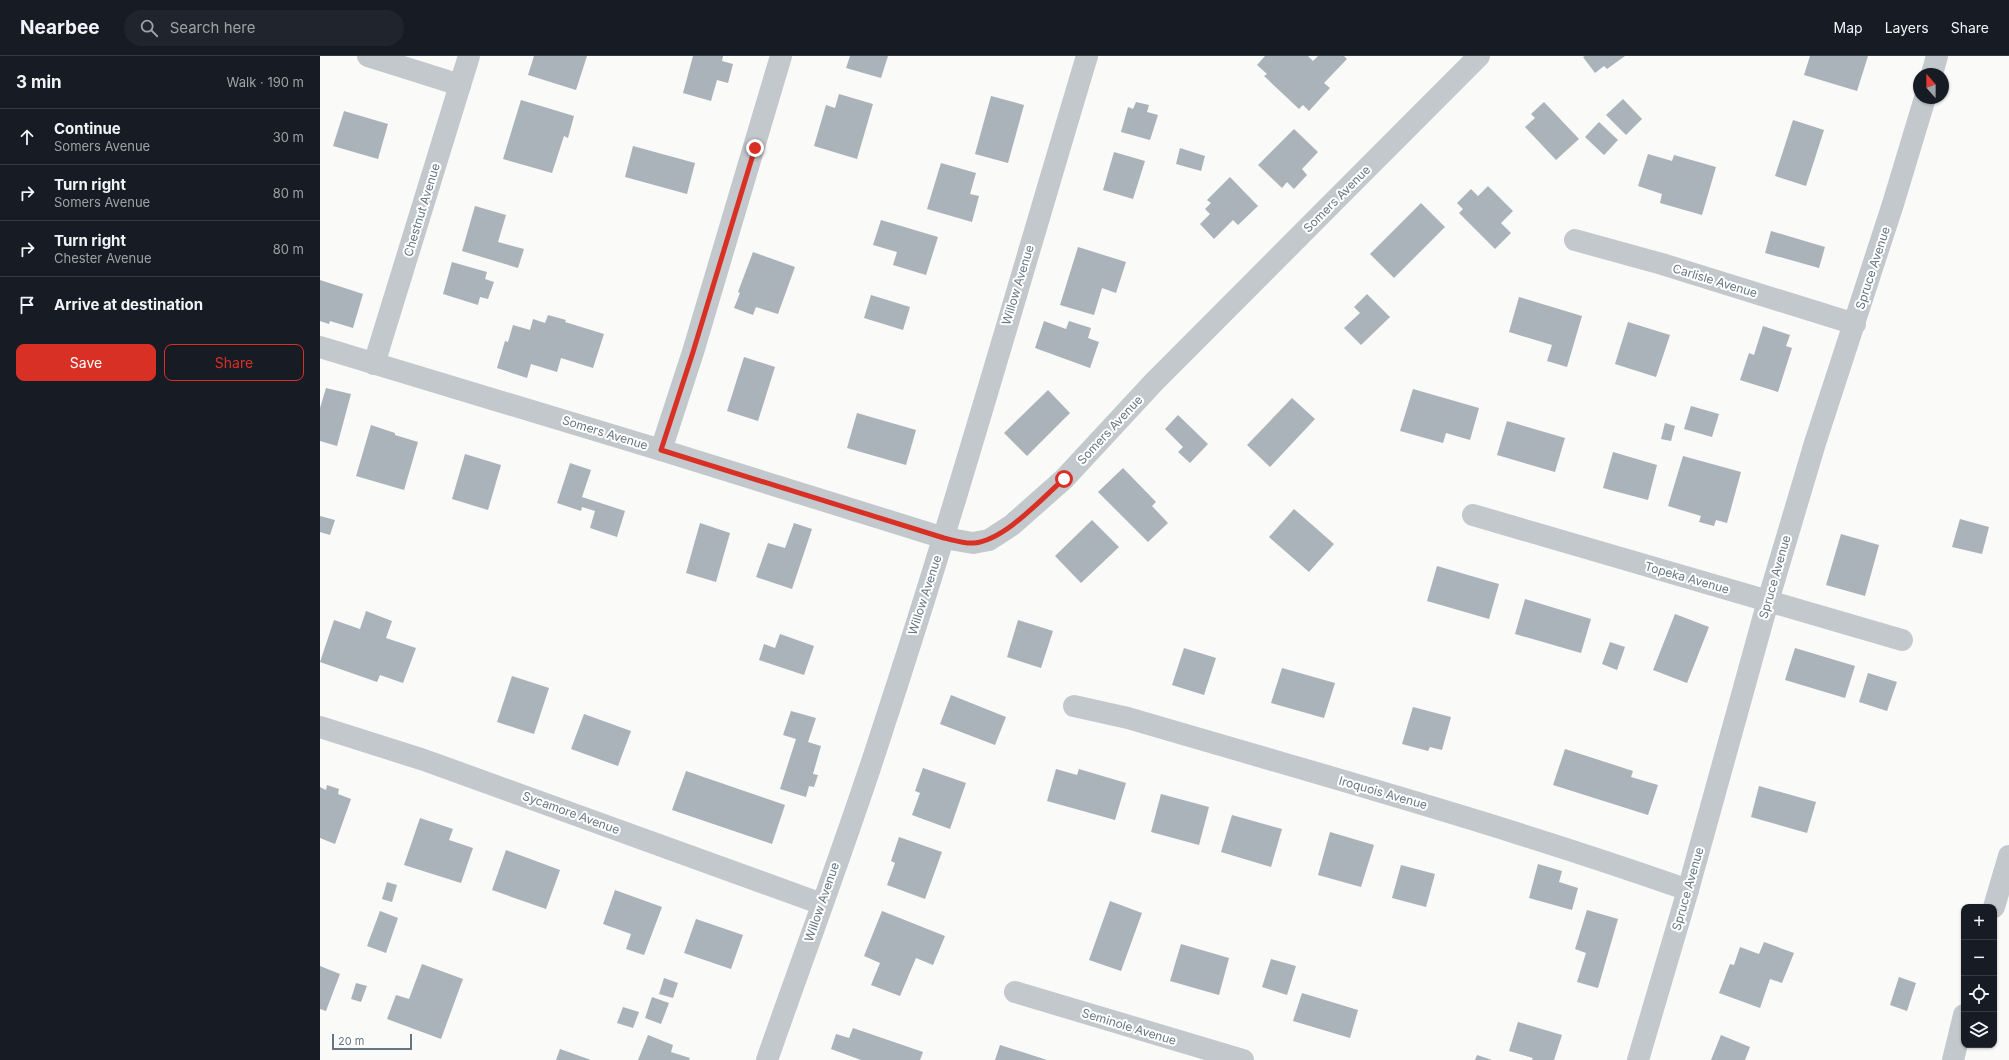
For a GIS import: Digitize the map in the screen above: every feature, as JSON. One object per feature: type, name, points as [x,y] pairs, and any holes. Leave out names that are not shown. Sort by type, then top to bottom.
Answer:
[{"type":"street","points":[[368,56],[460,85]]},
{"type":"street","name":"Chestnut Avenue","points":[[374,364],[469,56]]},
{"type":"street","points":[[661,450],[696,344],[781,56]]},
{"type":"street","name":"Willow Avenue","points":[[767,1060],[884,728],[944,538],[1087,56]]},
{"type":"street","name":"Somers Avenue","points":[[320,347],[661,450],[944,538],[973,543],[988,540],[1012,525],[1058,484],[1166,371],[1479,56]]},
{"type":"street","points":[[1934,68],[1937,56]]},
{"type":"street","name":"Spruce Avenue","points":[[1638,1060],[1688,890],[1768,601],[1815,443],[1855,324],[1923,104]]},
{"type":"street","name":"Carlisle Avenue","points":[[1575,240],[1662,264],[1855,324]]},
{"type":"street","name":"Topeka Avenue","points":[[1472,515],[1902,640]]},
{"type":"street","name":"Iroquois Avenue","points":[[1074,706],[1128,718],[1454,813],[1606,861],[1688,890]]},
{"type":"street","name":"Sycamore Avenue","points":[[320,727],[424,760],[822,904]]},
{"type":"street","points":[[1995,904],[2009,856]]},
{"type":"street","name":"Seminole Avenue","points":[[1016,992],[1243,1060]]},
{"type":"street","points":[[1953,1060],[1961,1027]]},
{"type":"building","points":[[534,56],[587,56],[576,90],[528,75]]},
{"type":"building","points":[[693,56],[723,56],[722,61],[733,64],[728,83],[717,80],[711,101],[683,93]]},
{"type":"building","points":[[850,56],[888,56],[881,78],[846,68]]},
{"type":"building","points":[[1265,56],[1308,56],[1313,61],[1318,56],[1344,56],[1347,59],[1324,83],[1330,88],[1309,111],[1303,105],[1299,109],[1264,76],[1267,74],[1257,65]]},
{"type":"building","points":[[1625,56],[1607,69],[1604,66],[1595,73],[1583,57]]},
{"type":"building","points":[[1810,56],[1868,56],[1857,91],[1804,75]]},
{"type":"building","points":[[839,94],[873,104],[857,159],[814,146],[826,105],[835,108]]},
{"type":"building","points":[[991,96],[1024,105],[1008,163],[975,154]]},
{"type":"building","points":[[1623,99],[1642,119],[1626,135],[1606,115]]},
{"type":"building","points":[[521,100],[574,116],[568,138],[564,136],[552,173],[503,159]]},
{"type":"building","points":[[1136,102],[1149,105],[1147,112],[1158,115],[1150,140],[1121,132],[1128,107],[1133,109]]},
{"type":"building","points":[[1544,102],[1579,139],[1556,160],[1525,127],[1535,118],[1531,114]]},
{"type":"building","points":[[344,111],[388,124],[378,159],[333,146]]},
{"type":"building","points":[[1793,120],[1824,130],[1806,186],[1775,176]]},
{"type":"building","points":[[1599,122],[1618,140],[1604,155],[1585,137]]},
{"type":"building","points":[[1294,129],[1318,152],[1302,169],[1307,175],[1294,189],[1287,182],[1282,188],[1258,165]]},
{"type":"building","points":[[633,146],[695,163],[687,194],[625,177]]},
{"type":"building","points":[[1180,148],[1205,156],[1201,171],[1176,164]]},
{"type":"building","points":[[1114,152],[1145,161],[1133,199],[1103,190]]},
{"type":"building","points":[[1648,154],[1672,161],[1674,155],[1716,167],[1702,215],[1660,203],[1662,194],[1638,186]]},
{"type":"building","points":[[941,163],[976,173],[970,194],[979,196],[972,222],[927,209]]},
{"type":"building","points":[[1230,177],[1258,206],[1238,225],[1233,220],[1214,239],[1200,224],[1210,214],[1205,209],[1211,203],[1207,200]]},
{"type":"building","points":[[1488,186],[1513,211],[1501,223],[1511,233],[1495,249],[1459,213],[1463,209],[1457,203],[1471,189],[1478,196]]},
{"type":"building","points":[[1421,203],[1445,227],[1394,278],[1370,254]]},
{"type":"building","points":[[475,206],[506,215],[498,242],[524,249],[518,268],[462,251]]},
{"type":"building","points":[[881,220],[938,237],[926,275],[893,265],[897,252],[873,245]]},
{"type":"building","points":[[1771,231],[1825,247],[1819,268],[1765,253]]},
{"type":"building","points":[[1078,247],[1126,262],[1116,293],[1102,288],[1094,315],[1060,305]]},
{"type":"building","points":[[753,252],[795,267],[778,314],[756,307],[753,315],[734,308],[740,293],[738,292]]},
{"type":"building","points":[[452,262],[487,272],[485,279],[494,282],[488,299],[480,297],[478,305],[443,294]]},
{"type":"building","points":[[320,280],[363,294],[353,328],[330,321],[329,324],[320,321]]},
{"type":"building","points":[[1367,294],[1390,317],[1361,345],[1344,328],[1360,313],[1354,307]]},
{"type":"building","points":[[871,295],[910,307],[903,330],[864,318]]},
{"type":"building","points":[[1519,297],[1582,316],[1567,367],[1547,361],[1552,345],[1509,332]]},
{"type":"building","points":[[548,315],[604,334],[593,368],[561,358],[557,372],[531,364],[527,378],[497,368],[505,341],[508,342],[513,325],[530,330],[533,319],[545,323]]},
{"type":"building","points":[[1044,321],[1066,329],[1069,321],[1091,328],[1088,338],[1099,342],[1090,368],[1035,348]]},
{"type":"building","points":[[1628,322],[1670,335],[1656,377],[1615,364]]},
{"type":"building","points":[[1763,326],[1790,335],[1786,346],[1792,348],[1778,392],[1740,380],[1749,353],[1754,355]]},
{"type":"building","points":[[744,357],[775,367],[758,421],[727,411]]},
{"type":"building","points":[[326,388],[351,394],[337,446],[320,441],[320,408]]},
{"type":"building","points":[[1413,389],[1479,408],[1470,440],[1446,433],[1443,443],[1400,431]]},
{"type":"building","points":[[1048,390],[1070,413],[1027,456],[1004,433]]},
{"type":"building","points":[[1292,398],[1315,419],[1270,467],[1247,445]]},
{"type":"building","points":[[1691,406],[1719,414],[1712,437],[1684,429]]},
{"type":"building","points":[[857,413],[916,430],[906,465],[847,448]]},
{"type":"building","points":[[1178,415],[1208,444],[1190,463],[1178,452],[1183,447],[1165,429]]},
{"type":"building","points":[[1507,421],[1565,438],[1555,472],[1497,455]]},
{"type":"building","points":[[1665,423],[1675,426],[1671,441],[1661,439]]},
{"type":"building","points":[[371,425],[395,433],[395,435],[418,442],[404,490],[356,476]]},
{"type":"building","points":[[1613,452],[1657,465],[1648,500],[1603,488]]},
{"type":"building","points":[[465,454],[501,465],[488,510],[452,499]]},
{"type":"building","points":[[1683,456],[1741,472],[1727,523],[1716,520],[1714,526],[1699,522],[1701,516],[1668,506]]},
{"type":"building","points":[[570,463],[591,470],[582,497],[625,511],[617,537],[590,528],[595,511],[582,507],[581,511],[557,503]]},
{"type":"building","points":[[1123,468],[1156,502],[1152,506],[1168,523],[1148,542],[1098,492]]},
{"type":"building","points":[[1294,509],[1334,544],[1309,572],[1269,537]]},
{"type":"building","points":[[320,516],[335,520],[330,535],[320,532]]},
{"type":"building","points":[[1960,519],[1989,527],[1982,554],[1952,547]]},
{"type":"building","points":[[1092,520],[1119,547],[1081,583],[1055,556]]},
{"type":"building","points":[[700,523],[730,533],[716,582],[686,573]]},
{"type":"building","points":[[794,523],[812,529],[792,589],[756,577],[768,543],[785,548]]},
{"type":"building","points":[[1841,534],[1879,545],[1865,596],[1826,585]]},
{"type":"building","points":[[1437,566],[1499,584],[1489,619],[1427,601]]},
{"type":"building","points":[[1525,599],[1591,619],[1581,653],[1515,634]]},
{"type":"building","points":[[366,611],[392,621],[386,638],[416,648],[403,683],[380,675],[377,682],[320,662],[334,620],[360,629]]},
{"type":"building","points":[[1675,614],[1709,627],[1687,683],[1653,670]]},
{"type":"building","points":[[1018,620],[1053,631],[1041,668],[1007,657]]},
{"type":"building","points":[[780,634],[814,646],[804,675],[759,660],[764,644],[775,648]]},
{"type":"building","points":[[1610,642],[1625,647],[1617,670],[1602,664]]},
{"type":"building","points":[[1184,648],[1216,658],[1204,695],[1172,685]]},
{"type":"building","points":[[1795,648],[1855,666],[1845,698],[1785,680]]},
{"type":"building","points":[[1282,668],[1335,683],[1324,718],[1271,703]]},
{"type":"building","points":[[1868,673],[1897,682],[1887,711],[1859,702]]},
{"type":"building","points":[[512,676],[549,688],[534,734],[497,722]]},
{"type":"building","points":[[951,695],[1006,717],[995,745],[940,724]]},
{"type":"building","points":[[1413,707],[1451,717],[1442,750],[1430,747],[1428,751],[1402,744]]},
{"type":"building","points":[[791,711],[816,718],[808,742],[821,746],[813,774],[818,775],[814,787],[809,786],[806,797],[780,789],[796,739],[783,735]]},
{"type":"building","points":[[584,714],[631,731],[618,766],[571,749]]},
{"type":"building","points":[[1565,749],[1633,771],[1631,777],[1658,785],[1648,815],[1553,785]]},
{"type":"building","points":[[923,768],[966,783],[950,829],[912,815],[920,793],[915,791]]},
{"type":"building","points":[[1056,769],[1077,775],[1079,769],[1126,783],[1115,820],[1047,801]]},
{"type":"building","points":[[686,771],[785,805],[772,844],[672,810]]},
{"type":"building","points":[[327,785],[339,789],[338,794],[351,799],[335,844],[320,838],[320,787],[326,790]]},
{"type":"building","points":[[1759,786],[1816,802],[1807,833],[1751,817]]},
{"type":"building","points":[[1161,794],[1209,807],[1199,845],[1151,832]]},
{"type":"building","points":[[1232,815],[1282,829],[1271,867],[1221,852]]},
{"type":"building","points":[[420,818],[453,829],[449,840],[473,848],[461,883],[404,865]]},
{"type":"building","points":[[1330,832],[1374,845],[1361,887],[1318,875]]},
{"type":"building","points":[[899,837],[942,852],[925,899],[887,885],[895,863],[891,861]]},
{"type":"building","points":[[506,850],[560,870],[546,909],[492,890]]},
{"type":"building","points":[[1538,864],[1562,871],[1559,882],[1578,888],[1572,910],[1529,898]]},
{"type":"building","points":[[1401,865],[1435,874],[1426,907],[1392,898]]},
{"type":"building","points":[[387,882],[397,885],[392,902],[382,899]]},
{"type":"building","points":[[615,890],[662,907],[644,955],[626,949],[631,934],[603,924]]},
{"type":"building","points":[[1110,901],[1142,913],[1121,971],[1089,960]]},
{"type":"building","points":[[1587,910],[1618,919],[1598,988],[1577,982],[1586,953],[1575,949]]},
{"type":"building","points":[[380,911],[398,918],[386,953],[367,946]]},
{"type":"building","points":[[882,911],[945,936],[933,965],[916,958],[900,996],[871,985],[880,963],[864,956]]},
{"type":"building","points":[[696,919],[743,935],[731,969],[684,953]]},
{"type":"building","points":[[1764,942],[1794,953],[1782,983],[1770,979],[1760,1008],[1719,993],[1730,964],[1734,965],[1740,947],[1759,954]]},
{"type":"building","points":[[1181,944],[1229,958],[1219,995],[1170,981]]},
{"type":"building","points":[[1271,959],[1296,966],[1287,995],[1262,987]]},
{"type":"building","points":[[422,964],[463,979],[441,1039],[387,1019],[396,995],[409,999]]},
{"type":"building","points":[[320,966],[340,974],[326,1011],[320,1009]]},
{"type":"building","points":[[1899,977],[1916,983],[1907,1011],[1890,1005]]},
{"type":"building","points":[[664,978],[678,983],[673,998],[659,994]]},
{"type":"building","points":[[356,983],[367,986],[361,1002],[351,999]]},
{"type":"building","points":[[1302,993],[1358,1010],[1350,1038],[1293,1021]]},
{"type":"building","points":[[652,997],[669,1003],[661,1024],[645,1018]]},
{"type":"building","points":[[623,1007],[639,1012],[633,1028],[617,1023]]},
{"type":"building","points":[[1518,1022],[1562,1035],[1554,1060],[1532,1060],[1533,1058],[1509,1051]]},
{"type":"building","points":[[853,1028],[923,1052],[920,1060],[861,1060],[831,1049],[836,1034],[849,1038]]},
{"type":"building","points":[[648,1035],[673,1045],[671,1052],[690,1058],[689,1060],[638,1060]]},
{"type":"building","points":[[1721,1035],[1750,1047],[1745,1060],[1711,1060]]},
{"type":"building","points":[[1000,1045],[1047,1060],[995,1060]]},
{"type":"building","points":[[560,1049],[591,1060],[556,1060]]},
{"type":"building","points":[[1477,1055],[1492,1060],[1475,1060]]},
{"type":"route","points":[[755,148],[693,352],[661,450],[944,538],[973,543],[988,540],[1012,525],[1064,479]]}]
